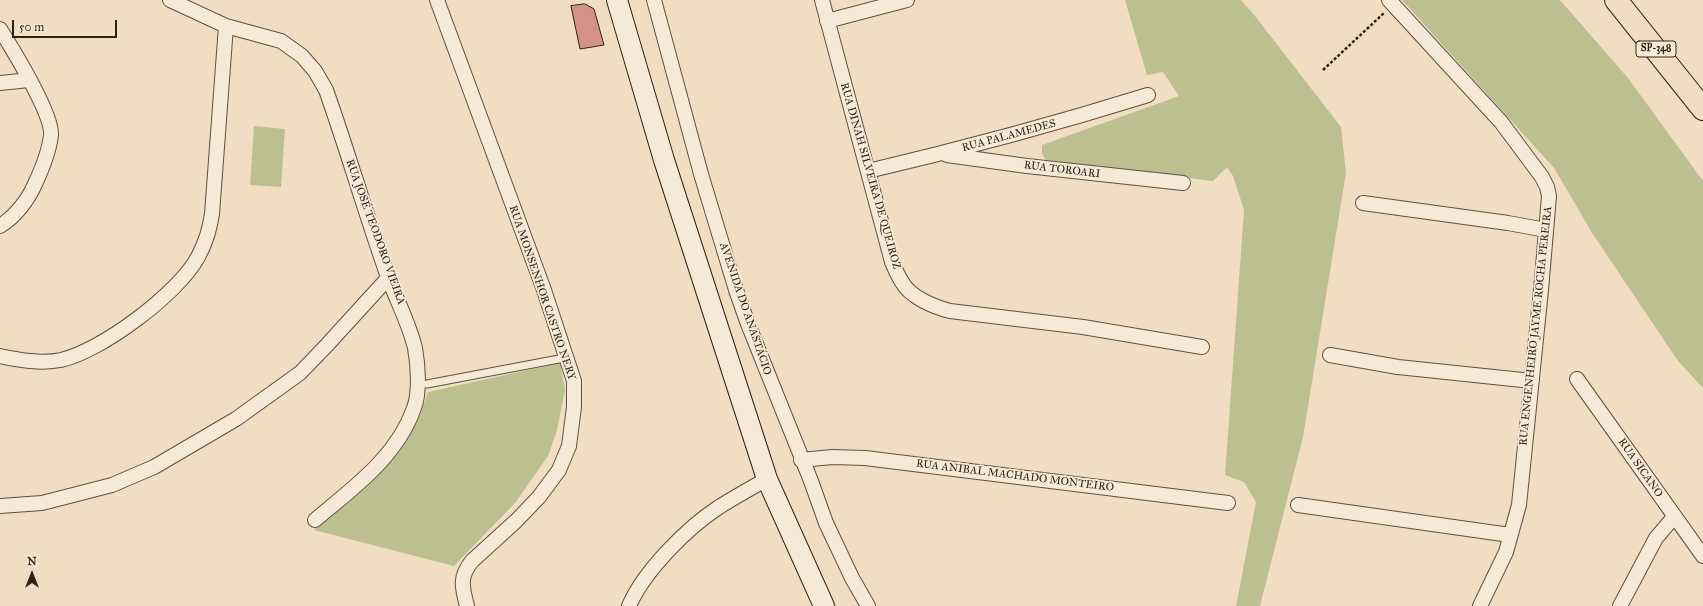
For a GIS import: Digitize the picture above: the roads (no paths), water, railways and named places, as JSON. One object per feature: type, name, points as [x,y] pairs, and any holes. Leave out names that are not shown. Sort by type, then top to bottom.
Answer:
[{"type":"highway","name":"SP-348","points":[[1616,0],[1703,109]]},
{"type":"main road","points":[[617,0],[664,160],[767,479],[824,606]]},
{"type":"street","name":"RUA JOSÉ TEODORO VIEIRA","points":[[170,0],[226,26],[281,41],[302,56],[315,71],[326,90],[389,278],[408,323],[415,349],[418,386],[415,408],[398,442],[384,458],[363,480],[315,520]]},
{"type":"street","name":"RUA MONSENHOR CASTRO NERY","points":[[437,0],[544,290],[574,380],[574,407],[569,446],[559,470],[539,497],[467,567],[463,573],[462,582],[467,606]]},
{"type":"street","name":"AVENIDA DO ANASTÁCIO","points":[[654,0],[701,174],[736,290],[760,358],[811,481],[826,523],[852,578],[868,606]]},
{"type":"street","name":"RUA DINAH SILVEIRA DE QUEIROZ","points":[[822,0],[892,262],[902,284],[921,299],[936,307],[956,312],[1076,326],[1202,347]]},
{"type":"street","points":[[828,21],[908,0]]},
{"type":"street","name":"RUA ENGENHEIRO JAYME ROCHA PEREIRA","points":[[1391,2],[1501,122],[1542,177],[1547,187],[1548,196],[1541,290],[1519,505],[1506,552],[1480,606]]},
{"type":"street","points":[[0,356],[42,362],[72,357],[117,332],[165,297],[198,258],[209,235],[212,214],[226,26]]},
{"type":"street","points":[[0,29],[43,105],[51,134],[45,164],[32,190],[10,220],[0,226]]},
{"type":"street","points":[[0,83],[29,80]]},
{"type":"street","name":"RUA PALAMEDES","points":[[868,171],[941,154],[1060,123],[1148,95]]},
{"type":"street","name":"RUA TOROARI","points":[[941,154],[1026,166],[1183,183]]},
{"type":"street","points":[[1363,204],[1508,223],[1546,230]]},
{"type":"street","points":[[0,506],[42,503],[112,485],[154,467],[236,419],[300,373],[389,278]]},
{"type":"street","points":[[1330,355],[1398,367],[1532,381]]},
{"type":"street","name":"RUA SICANO","points":[[1577,379],[1703,556]]},
{"type":"street","name":"RUA ANIBAL MACHADO MONTEIRO","points":[[801,460],[832,457],[865,458],[1228,503]]},
{"type":"street","points":[[629,606],[635,593],[653,568],[676,542],[718,508],[767,479]]},
{"type":"street","points":[[1298,504],[1510,535]]},
{"type":"street","points":[[1620,606],[1656,538],[1674,517]]},
{"type":"lane","points":[[427,384],[560,359]]}]
